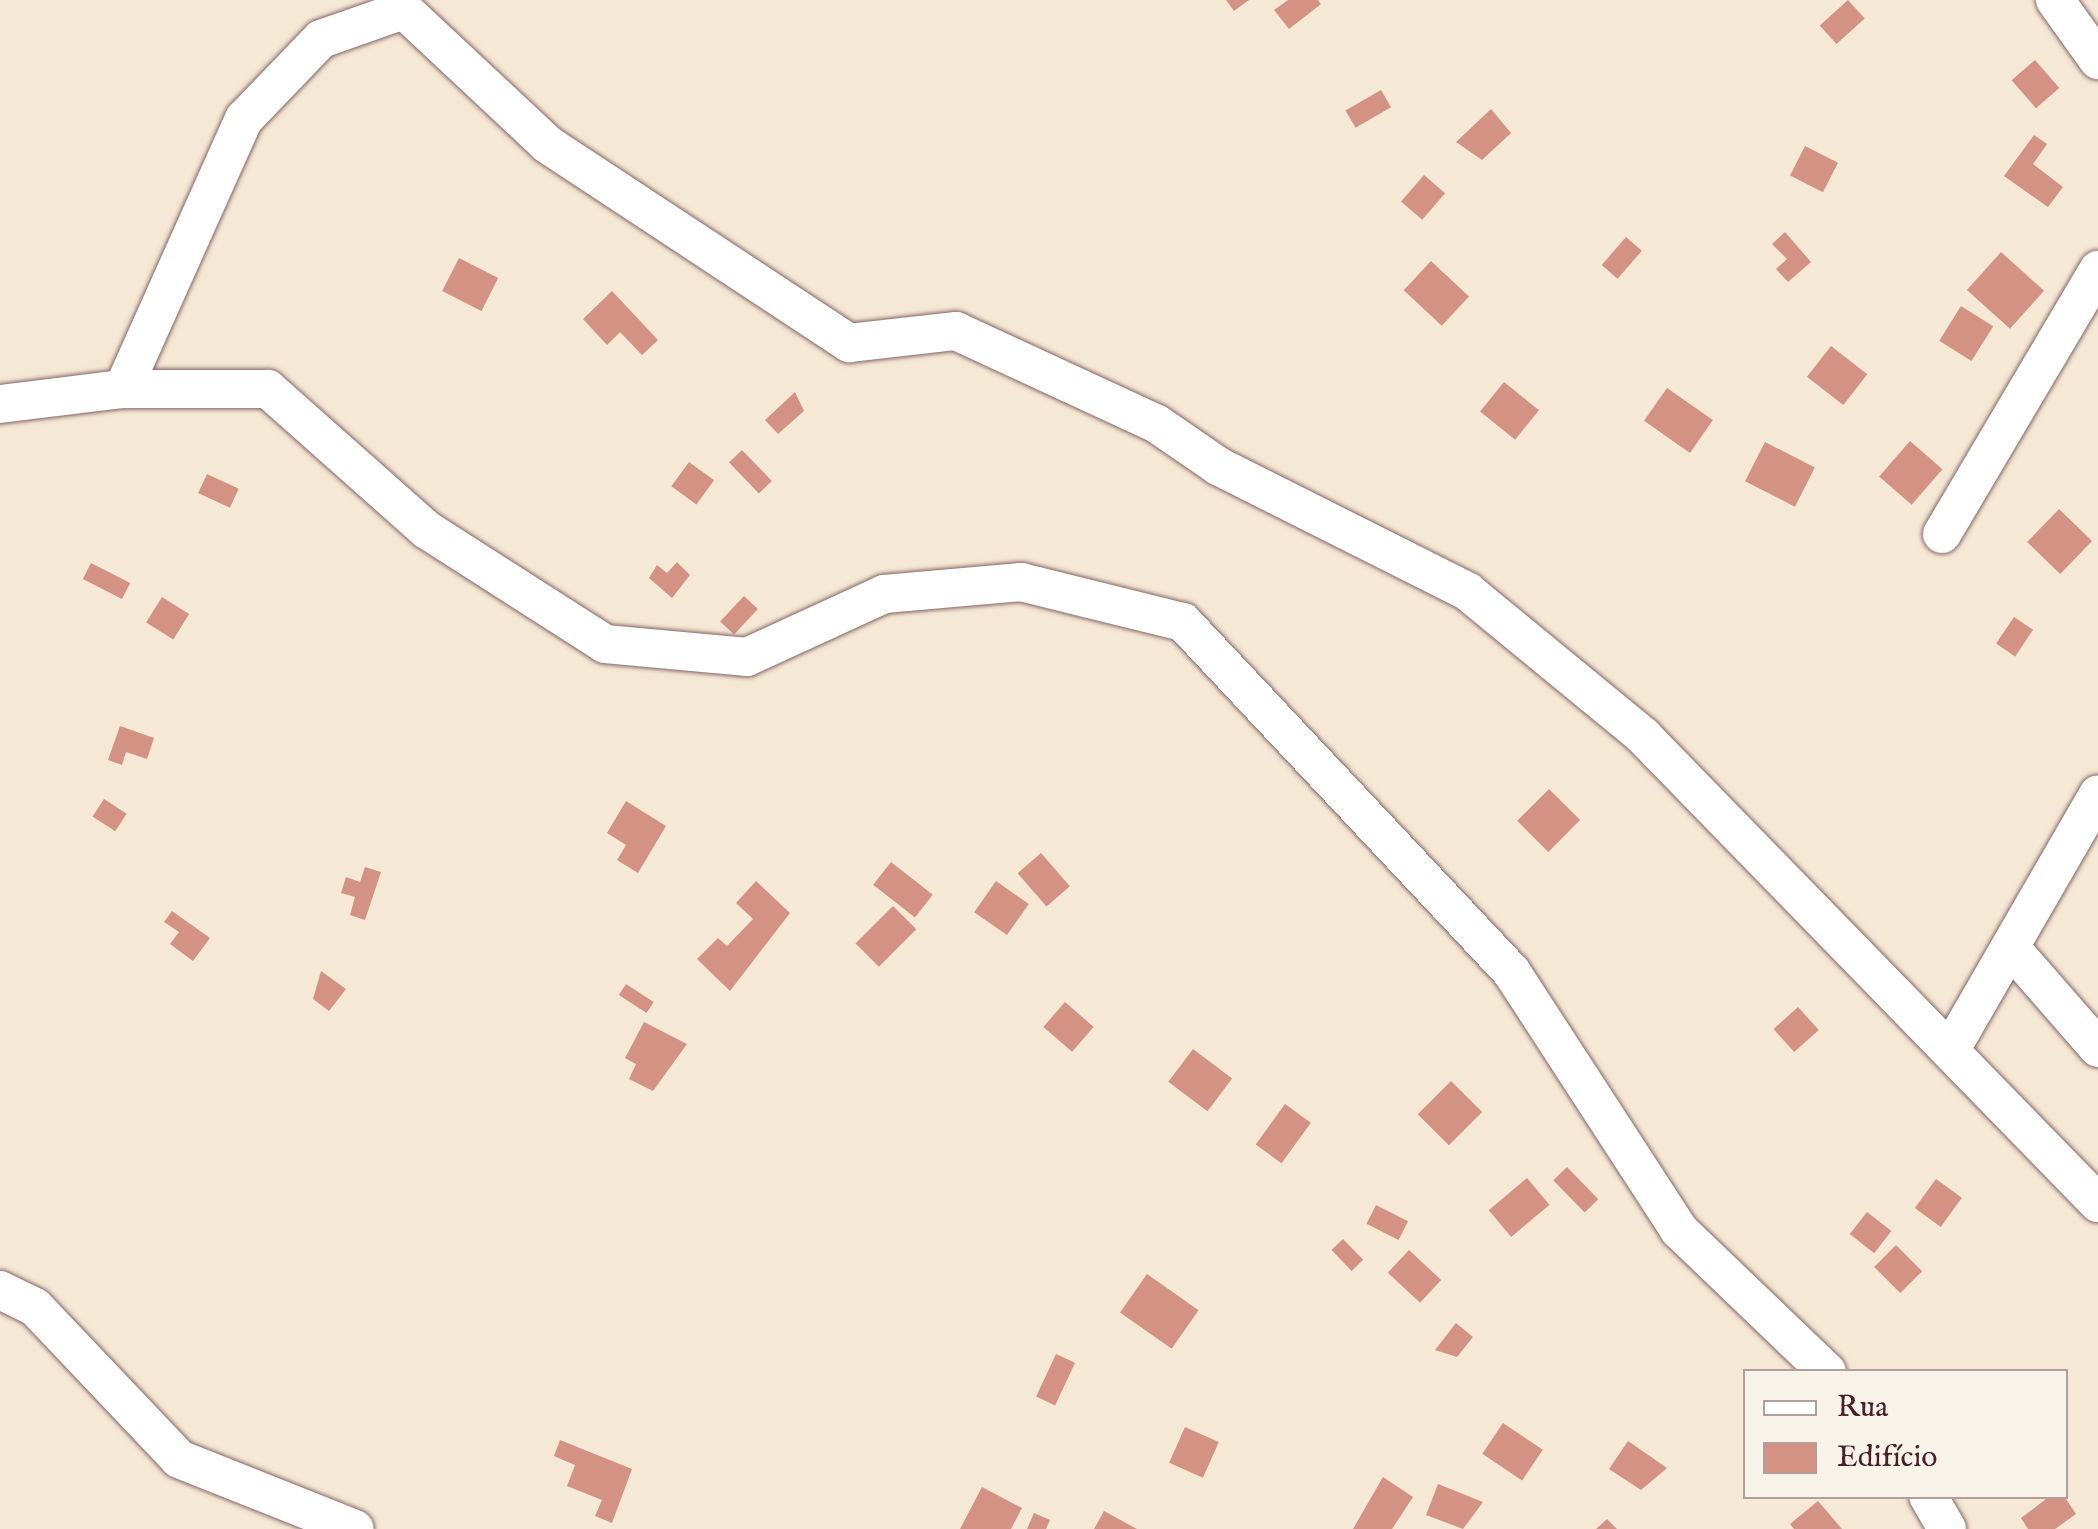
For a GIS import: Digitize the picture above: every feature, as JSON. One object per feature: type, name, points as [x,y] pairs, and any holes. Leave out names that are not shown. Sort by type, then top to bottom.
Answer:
[{"type":"street","points":[[2055,0],[2098,60]]},
{"type":"street","points":[[124,389],[244,119],[321,39],[404,10],[547,144],[850,344],[956,331],[1157,424],[1218,466],[1468,592],[1643,736],[1811,917],[1951,1049],[2098,1203]]},
{"type":"street","points":[[1942,534],[2098,270]]},
{"type":"street","points":[[0,404],[124,389],[268,389],[427,530],[605,644],[748,656],[884,594],[1021,582],[1184,622],[1510,971],[1679,1230],[1824,1369]]},
{"type":"street","points":[[1951,1049],[2098,794]]},
{"type":"street","points":[[2010,947],[2098,1048]]},
{"type":"street","points":[[0,1290],[35,1307],[179,1459],[355,1529]]},
{"type":"street","points":[[1930,1499],[1947,1529]]},
{"type":"building","points":[[1226,0],[1249,0],[1234,11]]},
{"type":"building","points":[[1288,0],[1318,0],[1321,4],[1289,29],[1274,10]]},
{"type":"building","points":[[1848,0],[1865,19],[1836,44],[1820,25]]},
{"type":"building","points":[[2035,60],[2059,88],[2036,108],[2012,80]]},
{"type":"building","points":[[1381,90],[1391,107],[1355,128],[1345,110]]},
{"type":"building","points":[[1491,109],[1511,133],[1482,160],[1456,142]]},
{"type":"building","points":[[2034,135],[2047,144],[2033,164],[2063,187],[2048,207],[2004,176]]},
{"type":"building","points":[[1805,146],[1838,163],[1823,192],[1790,175]]},
{"type":"building","points":[[1424,175],[1445,193],[1422,220],[1401,201]]},
{"type":"building","points":[[1785,232],[1811,262],[1788,282],[1776,269],[1787,259],[1772,244]]},
{"type":"building","points":[[1626,237],[1642,251],[1618,279],[1602,265]]},
{"type":"building","points":[[2001,252],[2044,291],[2010,329],[1967,290]]},
{"type":"building","points":[[459,258],[498,278],[481,311],[442,291]]},
{"type":"building","points":[[1431,261],[1469,296],[1442,326],[1404,290]]},
{"type":"building","points":[[612,291],[658,340],[642,355],[620,332],[607,345],[583,319]]},
{"type":"building","points":[[1961,306],[1993,326],[1971,361],[1939,341]]},
{"type":"building","points":[[1831,346],[1867,374],[1843,405],[1807,377]]},
{"type":"building","points":[[1504,382],[1539,410],[1515,440],[1480,412]]},
{"type":"building","points":[[1667,388],[1713,420],[1690,453],[1644,421]]},
{"type":"building","points":[[795,392],[804,411],[778,434],[765,420]]},
{"type":"building","points":[[1910,441],[1942,469],[1912,505],[1879,476]]},
{"type":"building","points":[[1765,442],[1815,467],[1795,507],[1745,481]]},
{"type":"building","points":[[742,450],[772,481],[759,493],[729,463]]},
{"type":"building","points":[[689,462],[714,480],[696,504],[671,486]]},
{"type":"building","points":[[207,474],[239,489],[230,508],[198,493]]},
{"type":"building","points":[[2059,509],[2092,541],[2060,574],[2027,542]]},
{"type":"building","points":[[677,562],[690,575],[672,598],[649,578],[657,565],[667,573]]},
{"type":"building","points":[[91,563],[130,583],[122,599],[83,579]]},
{"type":"building","points":[[744,596],[758,609],[734,635],[720,622]]},
{"type":"building","points":[[162,597],[189,614],[173,639],[146,622]]},
{"type":"building","points":[[2014,617],[2033,630],[2015,656],[1996,644]]},
{"type":"building","points":[[120,726],[154,738],[147,759],[126,752],[122,765],[108,760]]},
{"type":"building","points":[[1549,789],[1580,820],[1548,852],[1517,821]]},
{"type":"building","points":[[104,799],[127,814],[115,831],[93,817]]},
{"type":"building","points":[[626,801],[666,826],[638,873],[617,860],[626,845],[607,833]]},
{"type":"building","points":[[1041,853],[1070,886],[1046,907],[1018,873]]},
{"type":"building","points":[[891,862],[933,895],[915,917],[873,885]]},
{"type":"building","points":[[365,867],[381,872],[365,920],[350,915],[355,897],[341,893],[346,877],[360,882]]},
{"type":"building","points":[[756,881],[790,913],[730,991],[697,959],[718,938],[727,946],[753,919],[736,903]]},
{"type":"building","points":[[996,881],[1029,904],[1007,935],[974,912]]},
{"type":"building","points":[[893,906],[916,929],[879,967],[856,943]]},
{"type":"building","points":[[172,911],[210,938],[193,961],[170,944],[179,932],[164,922]]},
{"type":"building","points":[[321,971],[346,989],[329,1011],[313,999]]},
{"type":"building","points":[[626,984],[654,1002],[647,1013],[619,995]]},
{"type":"building","points":[[1065,1002],[1094,1027],[1072,1052],[1043,1027]]},
{"type":"building","points":[[1798,1007],[1819,1030],[1794,1052],[1773,1029]]},
{"type":"building","points":[[644,1022],[687,1044],[653,1091],[629,1079],[636,1064],[625,1058]]},
{"type":"building","points":[[1193,1049],[1232,1078],[1207,1111],[1168,1082]]},
{"type":"building","points":[[1451,1081],[1482,1112],[1449,1145],[1418,1114]]},
{"type":"building","points":[[1285,1104],[1311,1123],[1281,1163],[1256,1144]]},
{"type":"building","points":[[1567,1167],[1598,1199],[1585,1213],[1553,1180]]},
{"type":"building","points":[[1527,1178],[1549,1205],[1511,1237],[1489,1210]]},
{"type":"building","points":[[1936,1179],[1962,1198],[1941,1227],[1915,1208]]},
{"type":"building","points":[[1376,1205],[1408,1221],[1399,1240],[1366,1224]]},
{"type":"building","points":[[1867,1212],[1891,1231],[1874,1253],[1850,1234]]},
{"type":"building","points":[[1343,1239],[1363,1260],[1352,1271],[1331,1250]]},
{"type":"building","points":[[1896,1245],[1922,1271],[1900,1293],[1874,1267]]},
{"type":"building","points":[[1409,1250],[1441,1280],[1420,1303],[1388,1273]]},
{"type":"building","points":[[1147,1274],[1199,1310],[1172,1349],[1120,1313]]},
{"type":"building","points":[[1456,1323],[1473,1337],[1457,1357],[1435,1350]]},
{"type":"building","points":[[1056,1354],[1075,1363],[1055,1405],[1036,1397]]},
{"type":"building","points":[[1503,1423],[1543,1450],[1522,1481],[1482,1454]]},
{"type":"building","points":[[1185,1427],[1219,1442],[1203,1478],[1169,1463]]},
{"type":"building","points":[[560,1440],[632,1469],[612,1523],[595,1516],[602,1500],[567,1486],[575,1465],[554,1456]]},
{"type":"building","points":[[1628,1441],[1667,1468],[1641,1490],[1609,1469]]},
{"type":"building","points":[[1383,1477],[1413,1497],[1392,1529],[1353,1529]]},
{"type":"building","points":[[1438,1484],[1483,1502],[1463,1529],[1426,1515]]},
{"type":"building","points":[[982,1487],[1022,1508],[1011,1529],[960,1529]]},
{"type":"building","points":[[2046,1499],[2066,1499],[2076,1514],[2055,1529],[2028,1529],[2021,1518]]},
{"type":"building","points":[[1818,1501],[1842,1529],[1794,1529],[1790,1524]]},
{"type":"building","points":[[1104,1511],[1137,1529],[1094,1529]]},
{"type":"building","points":[[1034,1513],[1050,1520],[1046,1529],[1027,1529]]},
{"type":"building","points":[[1607,1519],[1617,1529],[1596,1529]]}]
